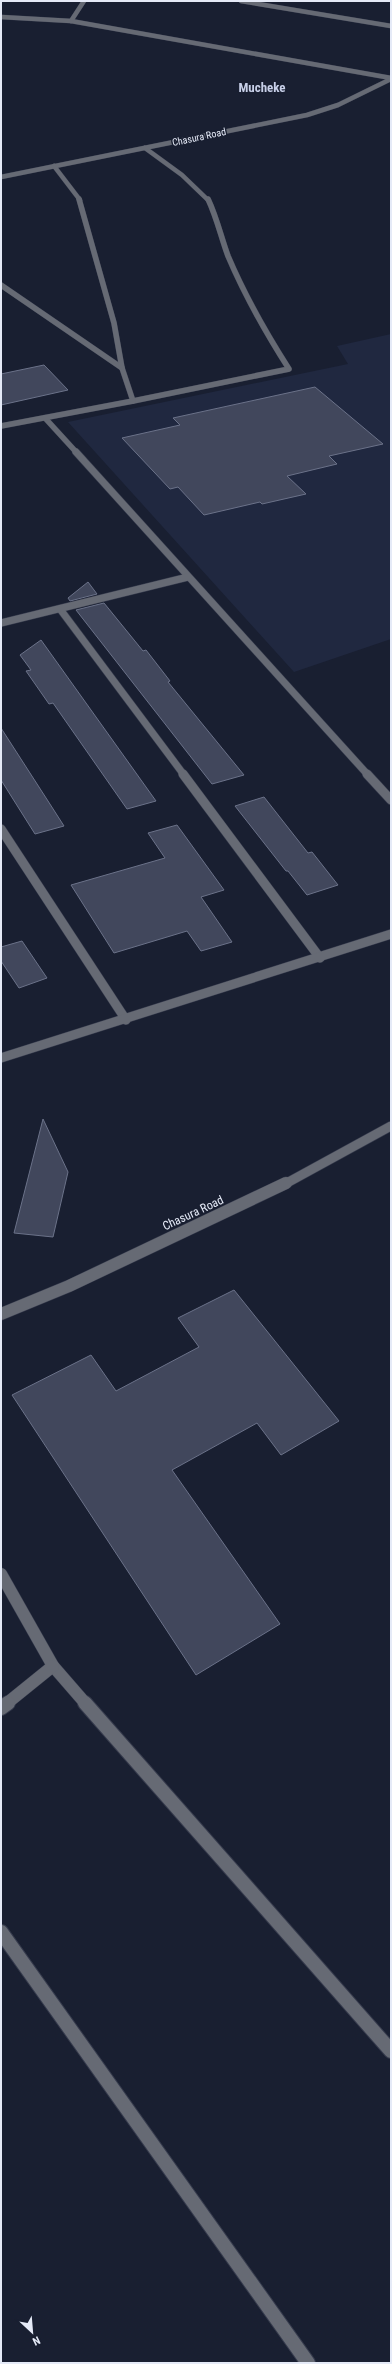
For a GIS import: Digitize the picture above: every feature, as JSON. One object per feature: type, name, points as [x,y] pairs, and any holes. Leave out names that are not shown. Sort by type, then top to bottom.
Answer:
[{"type":"street","points":[[71,21],[84,1]]},
{"type":"street","points":[[241,1],[391,26]]},
{"type":"street","points":[[1,17],[71,21],[391,78]]},
{"type":"street","name":"Chasura Road","points":[[1,177],[307,115],[338,105],[391,78]]},
{"type":"street","points":[[1,426],[289,369],[258,319],[228,255],[218,220],[207,198],[182,175],[145,148]]},
{"type":"street","points":[[54,166],[81,201],[114,323],[122,368],[133,401]]},
{"type":"street","points":[[1,285],[122,368]]},
{"type":"street","points":[[46,418],[391,800]]},
{"type":"street","points":[[1,623],[188,577]]},
{"type":"street","points":[[60,609],[320,958]]},
{"type":"street","points":[[1,829],[126,1020]]},
{"type":"street","points":[[1,1058],[126,1020],[391,934]]},
{"type":"street","name":"Chasura Road","points":[[1,1314],[69,1286],[264,1195],[391,1126]]},
{"type":"street","points":[[1,1574],[53,1666],[391,2051]]},
{"type":"street","points":[[1,1708],[53,1666]]},
{"type":"street","points":[[1,1932],[308,2363]]},
{"type":"shaded area","points":[[391,334],[391,639],[294,672],[68,422],[348,364],[337,346]]},
{"type":"building","points":[[44,365],[68,390],[1,405],[1,374]]},
{"type":"building","points":[[315,387],[383,444],[329,456],[337,464],[287,476],[306,494],[262,504],[260,502],[204,515],[178,487],[170,489],[122,438],[180,425],[173,418]]},
{"type":"building","points":[[88,582],[97,594],[70,601],[68,598]]},
{"type":"building","points":[[104,603],[143,651],[146,650],[170,681],[168,682],[244,775],[212,784],[76,610]]},
{"type":"building","points":[[41,640],[156,801],[127,809],[53,703],[49,704],[26,671],[31,670],[20,655]]},
{"type":"building","points":[[1,728],[64,826],[35,834],[1,780]]},
{"type":"building","points":[[264,797],[308,853],[312,852],[338,885],[307,895],[288,871],[286,871],[235,806]]},
{"type":"building","points":[[177,825],[224,890],[201,897],[232,942],[201,951],[187,931],[114,953],[71,885],[165,858],[148,833]]},
{"type":"building","points":[[22,941],[47,978],[19,988],[1,961],[1,947]]},
{"type":"building","points":[[43,1119],[68,1172],[53,1237],[14,1233]]},
{"type":"building","points":[[234,1290],[339,1421],[281,1455],[257,1423],[172,1470],[280,1624],[196,1675],[12,1395],[91,1355],[116,1391],[199,1347],[178,1318]]},
{"type":"district","name":"Mucheke","points":[[262,87]]}]
